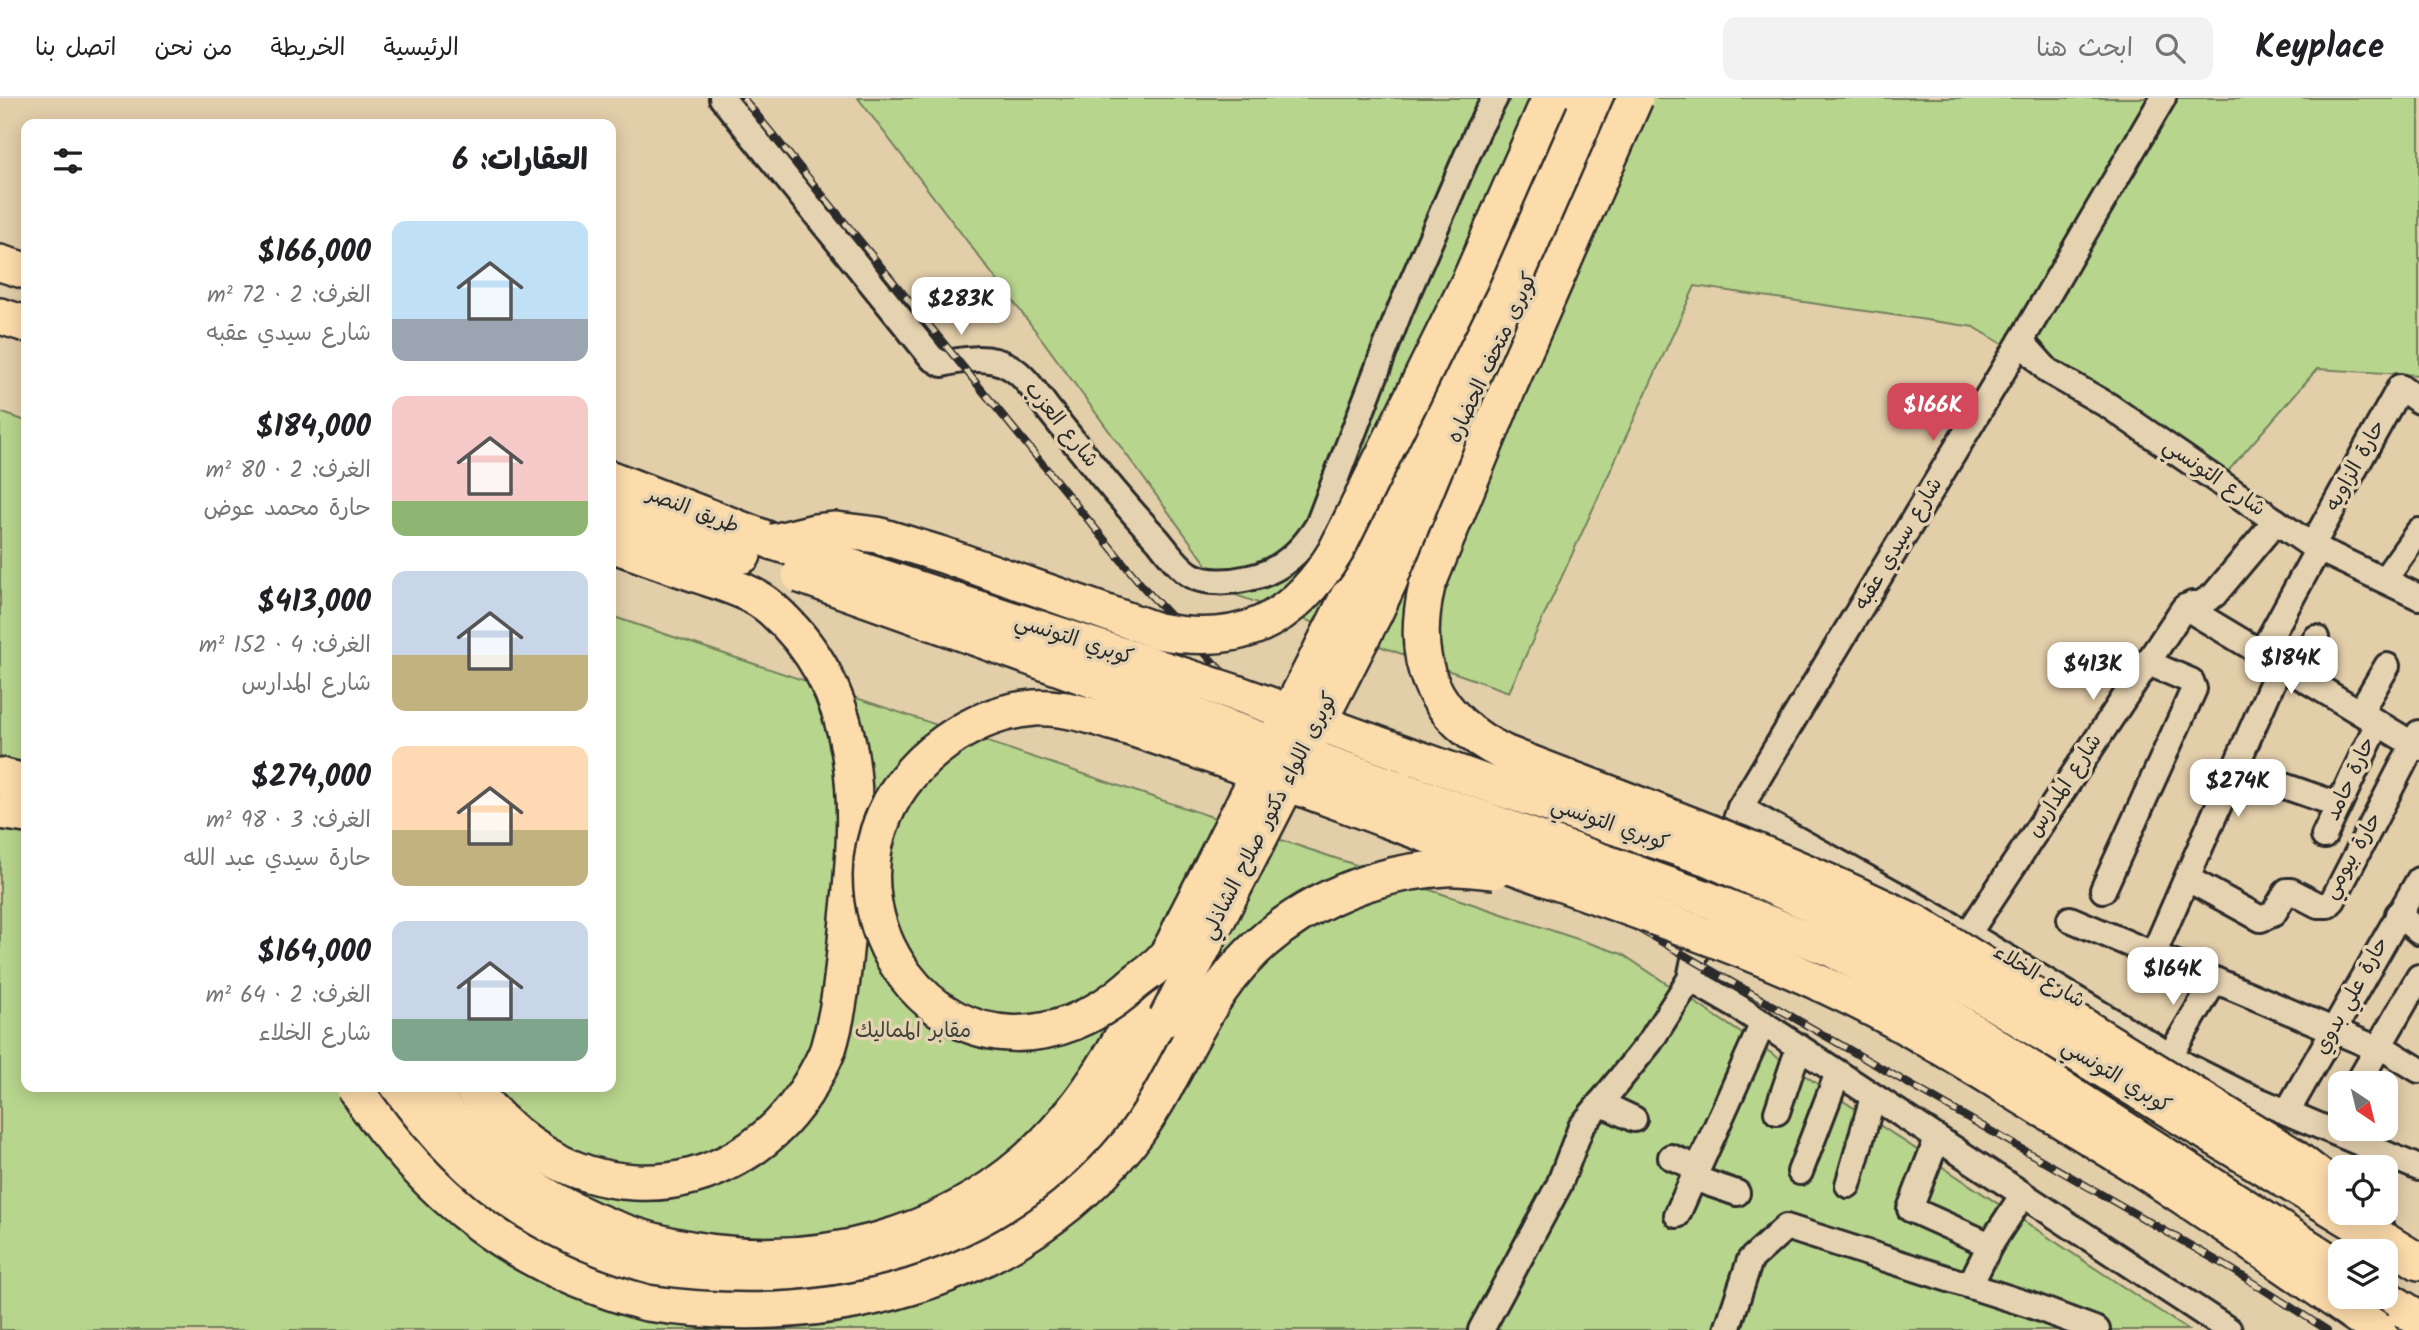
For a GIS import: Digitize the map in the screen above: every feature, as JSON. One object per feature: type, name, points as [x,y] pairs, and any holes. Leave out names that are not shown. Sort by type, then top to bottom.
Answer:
[{"type":"highway","points":[[771,552],[815,532],[836,530],[877,535],[943,555],[1158,631],[1188,637],[1218,636],[1247,630],[1275,617],[1299,599],[1320,577],[1336,551],[1469,280],[1550,98]]},
{"type":"highway","name":"كوبرى متحف الحضاره","points":[[1361,606],[1577,98]]},
{"type":"highway","name":"كوبرى متحف الحضاره","points":[[1361,606],[1520,300],[1606,98]]},
{"type":"highway","points":[[1634,98],[1509,386],[1427,586],[1421,615],[1421,644],[1427,672],[1439,699],[1457,722],[1480,741],[1504,753],[1774,858],[1855,892],[1918,924],[2290,1154],[2328,1184]]},
{"type":"highway","points":[[0,263],[21,269]]},
{"type":"highway","points":[[0,316],[21,322]]},
{"type":"highway","name":"طريق النصر","points":[[616,481],[771,552]]},
{"type":"highway","name":"طريق النصر","points":[[616,510],[771,552]]},
{"type":"highway","points":[[476,1092],[511,1130],[569,1169],[608,1180],[675,1182],[741,1156],[778,1128],[791,1114],[827,1052],[837,1013],[846,956],[854,866],[855,794],[849,739],[840,711],[804,644],[770,607],[747,593],[616,546]]},
{"type":"highway","name":"كوبري التونسي","points":[[771,552],[1239,694],[1494,786],[1708,858],[1844,918],[1907,950],[2382,1239]]},
{"type":"highway","name":"كوبري التونسي","points":[[771,552],[1704,898],[1832,949],[1893,981],[2328,1260]]},
{"type":"highway","name":"كوبرى اللواء دكتور صلاح الشاذلي","points":[[431,1092],[452,1119],[501,1164],[540,1192],[600,1223],[661,1244],[722,1255],[784,1257],[878,1242],[934,1221],[982,1194],[1026,1161],[1064,1124],[1094,1086],[1361,606]]},
{"type":"highway","name":"كوبرى اللواء دكتور صلاح الشاذلي","points":[[397,1092],[416,1119],[482,1187],[548,1232],[613,1260],[689,1280],[728,1286],[805,1284],[846,1279],[887,1269],[963,1239],[1009,1210],[1064,1166],[1121,1099],[1167,1018],[1361,606]]},
{"type":"highway","points":[[1166,957],[1102,1009],[1058,1029],[999,1033],[964,1023],[936,1006],[909,982],[889,953],[876,920],[871,885],[873,849],[884,816],[901,785],[926,759],[957,734],[974,725],[1014,711],[1035,708],[1084,713],[1181,744],[1669,921],[1768,960],[1881,1013],[1929,1040],[2153,1177],[2378,1330]]},
{"type":"highway","points":[[0,757],[21,759]]},
{"type":"highway","points":[[0,776],[21,781]]},
{"type":"highway","points":[[0,811],[21,814]]},
{"type":"highway","points":[[358,1092],[395,1144],[445,1197],[505,1240],[572,1278],[637,1300],[703,1315],[770,1318],[854,1310],[907,1297],[963,1275],[1026,1239],[1064,1210],[1107,1168],[1149,1115],[1217,995],[1239,965],[1262,943],[1323,900],[1389,876],[1447,868],[1502,872],[1556,882]]},
{"type":"highway","points":[[2371,1225],[2383,1239]]},
{"type":"highway","name":"كوبري التونسي","points":[[2398,1249],[2419,1262]]},
{"type":"highway","points":[[2398,1306],[2419,1319]]},
{"type":"street","name":"شارع العزب","points":[[722,98],[932,358],[942,364],[957,360],[999,361],[1021,375],[1111,489],[1191,575],[1223,581],[1247,579],[1270,571],[1298,552],[1318,525],[1400,310],[1478,130],[1495,98]]},
{"type":"street","name":"شارع سيدي عقبه","points":[[1690,979],[1702,919],[1740,808],[2021,341],[2162,98]]},
{"type":"street","name":"شارع التونسي","points":[[2021,341],[2048,371],[2109,406],[2315,548],[2419,597]]},
{"type":"street","name":"حارة الزاويه","points":[[2280,663],[2315,548],[2409,394]]},
{"type":"street","points":[[2185,607],[2200,604],[2214,596],[2276,521]]},
{"type":"street","points":[[2384,580],[2419,531]]},
{"type":"street","points":[[2185,607],[2369,717],[2417,742]]},
{"type":"street","name":"شارع المدارس","points":[[1968,934],[2185,607]]},
{"type":"street","points":[[2153,955],[2280,663],[2316,638]]},
{"type":"street","points":[[2103,890],[2194,689],[2191,681],[2146,662]]},
{"type":"street","name":"حارة حامد","points":[[2324,836],[2339,805],[2387,666]]},
{"type":"street","name":"حارة بيومي","points":[[2188,879],[2261,919],[2273,914],[2287,891],[2318,905],[2328,905],[2417,742]]},
{"type":"street","points":[[2235,769],[2339,805]]},
{"type":"street","name":"شارع الخلاء","points":[[1740,808],[1968,934],[2170,1056],[2239,1092],[2287,1112],[2328,1121]]},
{"type":"street","name":"حارة علي بدوي","points":[[2287,1112],[2419,880]]},
{"type":"street","points":[[2398,914],[2419,932]]},
{"type":"street","points":[[2070,919],[2379,1048],[2419,1070]]},
{"type":"street","points":[[2365,1071],[2379,1048],[2410,1013],[2419,977]]},
{"type":"street","points":[[1481,1330],[1559,1185],[1581,1127],[1650,1042],[1690,979],[1763,1023],[2229,1330]]},
{"type":"street","points":[[2170,1056],[2215,980]]},
{"type":"street","points":[[1677,1215],[1763,1023]]},
{"type":"street","points":[[1777,1112],[1799,1047]]},
{"type":"street","points":[[1800,1172],[1838,1073]]},
{"type":"street","points":[[1848,1185],[1874,1097]]},
{"type":"street","points":[[1601,1103],[1634,1119]]},
{"type":"street","points":[[1937,1139],[1910,1205],[1911,1211],[1990,1245]]},
{"type":"street","name":"شارع الخلاء","points":[[2372,1141],[2416,1163]]},
{"type":"street","points":[[1671,1157],[1695,1173],[1737,1193]]},
{"type":"street","points":[[1970,1285],[1990,1245],[2022,1196]]},
{"type":"street","points":[[1727,1330],[1750,1260],[1786,1227],[1970,1285],[2097,1330]]},
{"type":"green space","points":[[858,98],[2419,98],[2419,375],[2317,369],[2223,477],[1974,327],[1695,286],[1509,692],[1227,592],[1041,338]]},
{"type":"green space","name":"مقابر المماليك","points":[[0,412],[21,419],[21,1092],[616,1092],[616,618],[1622,954],[2188,1330],[0,1330]]},
{"type":"railway","points":[[743,98],[1144,588],[1358,817],[1627,922],[2233,1270],[2327,1330]]}]
